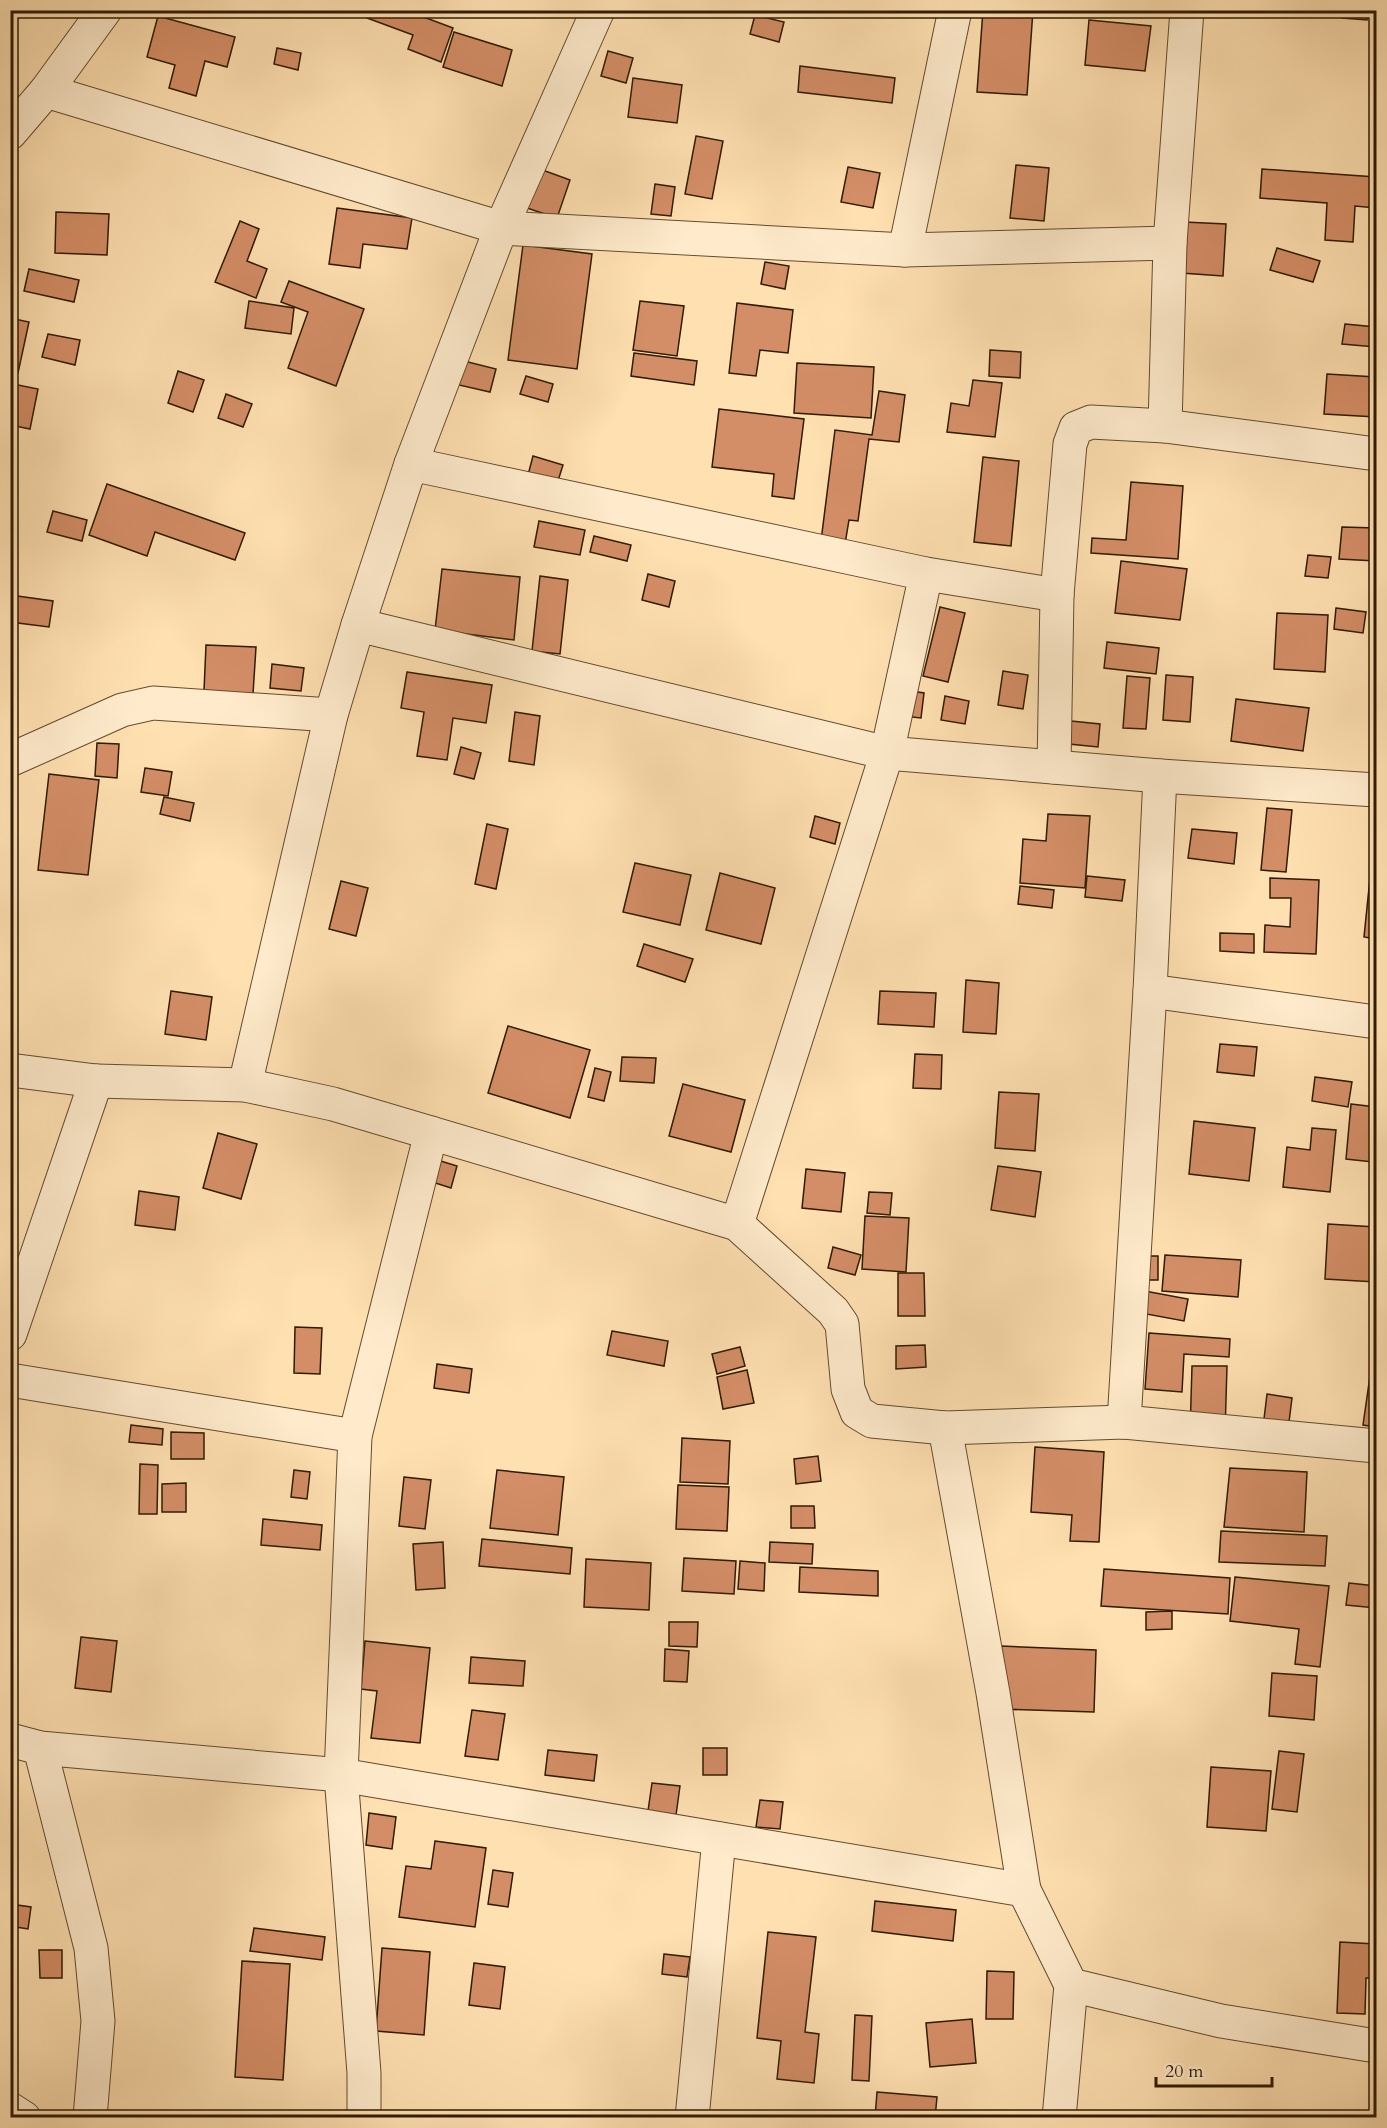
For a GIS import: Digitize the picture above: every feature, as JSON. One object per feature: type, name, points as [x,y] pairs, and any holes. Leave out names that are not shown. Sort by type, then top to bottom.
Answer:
[{"type":"street","points":[[10,133],[46,91],[105,10]]},
{"type":"street","points":[[245,1085],[331,716],[358,625],[411,464],[501,228],[597,10]]},
{"type":"street","points":[[905,250],[955,10]]},
{"type":"street","points":[[1164,426],[1170,243],[1187,10]]},
{"type":"street","points":[[46,91],[501,228],[905,250],[1170,243]]},
{"type":"street","points":[[1054,767],[1057,595],[1070,444],[1076,428],[1091,422],[1164,426],[1377,454]]},
{"type":"street","points":[[411,464],[926,574],[1057,595]]},
{"type":"street","points":[[737,1224],[887,753],[926,574]]},
{"type":"street","points":[[358,625],[887,753],[1160,776],[1377,790]]},
{"type":"street","points":[[10,760],[122,710],[153,703],[331,716]]},
{"type":"street","points":[[1124,1422],[1150,991],[1160,776]]},
{"type":"street","points":[[1150,991],[1377,1022]]},
{"type":"street","points":[[10,1070],[96,1081],[245,1085],[333,1104],[737,1224],[822,1300],[842,1324],[848,1389],[857,1412],[872,1421],[945,1428],[1124,1422],[1377,1446]]},
{"type":"street","points":[[11,1329],[96,1081]]},
{"type":"street","points":[[364,2118],[364,2073],[341,1775],[355,1436],[431,1133]]},
{"type":"street","points":[[10,1380],[355,1436]]},
{"type":"street","points":[[945,1428],[993,1693],[1024,1890],[1071,1985],[1059,2118]]},
{"type":"street","points":[[90,2118],[98,2021],[91,1948],[25,1744],[341,1775],[1024,1890]]},
{"type":"street","points":[[692,2118],[719,1839]]},
{"type":"street","points":[[1071,1985],[1221,2020],[1377,2046]]},
{"type":"street","points":[[10,2109],[24,2118]]},
{"type":"building","points":[[361,10],[414,10],[413,13],[453,28],[441,62],[408,49],[413,35],[359,15]]},
{"type":"building","points":[[983,10],[1033,10],[1027,95],[977,92]]},
{"type":"building","points":[[1343,10],[1368,10],[1367,20],[1342,18]]},
{"type":"building","points":[[755,15],[784,22],[779,42],[750,34]]},
{"type":"building","points":[[158,16],[235,37],[227,67],[205,61],[196,96],[169,88],[175,65],[147,57]]},
{"type":"building","points":[[1089,20],[1151,26],[1145,71],[1085,65]]},
{"type":"building","points":[[454,32],[512,50],[502,86],[443,67]]},
{"type":"building","points":[[277,48],[301,53],[298,70],[274,64]]},
{"type":"building","points":[[608,51],[633,58],[626,83],[601,76]]},
{"type":"building","points":[[800,66],[895,78],[892,103],[798,92]]},
{"type":"building","points":[[633,78],[682,85],[677,123],[628,117]]},
{"type":"building","points":[[696,136],[723,141],[712,199],[685,194]]},
{"type":"building","points":[[1016,165],[1049,168],[1044,221],[1010,218]]},
{"type":"building","points":[[848,167],[880,173],[873,208],[841,202]]},
{"type":"building","points":[[537,168],[570,180],[557,218],[524,207]]},
{"type":"building","points":[[1262,169],[1376,177],[1376,208],[1355,206],[1353,242],[1325,240],[1327,203],[1260,198]]},
{"type":"building","points":[[655,184],[675,187],[671,216],[651,214]]},
{"type":"building","points":[[337,208],[412,218],[407,249],[363,244],[360,268],[329,264]]},
{"type":"building","points":[[56,212],[109,214],[107,255],[55,253]]},
{"type":"building","points":[[240,221],[259,229],[247,261],[267,269],[256,298],[215,282]]},
{"type":"building","points":[[1184,222],[1226,224],[1223,276],[1181,273]]},
{"type":"building","points":[[523,245],[592,254],[577,369],[508,360]]},
{"type":"building","points":[[1277,248],[1320,261],[1313,282],[1270,270]]},
{"type":"building","points":[[765,262],[789,266],[785,289],[761,284]]},
{"type":"building","points":[[29,269],[79,280],[74,302],[24,291]]},
{"type":"building","points":[[289,281],[364,309],[336,386],[288,368],[308,312],[281,302]]},
{"type":"building","points":[[249,301],[294,308],[291,334],[245,328]]},
{"type":"building","points":[[640,301],[684,306],[677,356],[633,350]]},
{"type":"building","points":[[737,303],[793,310],[788,353],[760,350],[756,376],[729,373]]},
{"type":"building","points":[[10,318],[29,322],[18,373],[10,372]]},
{"type":"building","points":[[1345,324],[1376,327],[1376,347],[1342,344]]},
{"type":"building","points":[[48,334],[80,340],[75,365],[42,357]]},
{"type":"building","points":[[990,350],[1021,352],[1020,378],[989,376]]},
{"type":"building","points":[[634,353],[697,361],[694,385],[631,376]]},
{"type":"building","points":[[464,361],[496,369],[490,392],[459,385]]},
{"type":"building","points":[[797,363],[874,367],[871,418],[794,413]]},
{"type":"building","points":[[178,371],[204,380],[193,412],[168,403]]},
{"type":"building","points":[[1327,374],[1376,377],[1376,417],[1324,414]]},
{"type":"building","points":[[526,376],[553,384],[548,402],[520,394]]},
{"type":"building","points":[[973,380],[1002,383],[995,437],[947,432],[951,403],[969,406]]},
{"type":"building","points":[[13,384],[38,389],[30,429],[10,425],[10,397]]},
{"type":"building","points":[[879,391],[905,395],[899,442],[869,439],[858,521],[849,520],[845,544],[821,541],[835,430],[872,435]]},
{"type":"building","points":[[226,394],[252,404],[243,427],[218,418]]},
{"type":"building","points":[[719,409],[804,419],[794,499],[772,496],[774,474],[712,467]]},
{"type":"building","points":[[533,456],[563,465],[557,484],[528,475]]},
{"type":"building","points":[[983,457],[1019,461],[1011,546],[974,542]]},
{"type":"building","points":[[1131,482],[1183,486],[1178,559],[1091,553],[1092,538],[1126,540]]},
{"type":"building","points":[[107,484],[245,533],[235,560],[155,532],[147,556],[89,535]]},
{"type":"building","points":[[53,511],[87,520],[82,541],[47,532]]},
{"type":"building","points":[[539,521],[585,530],[580,555],[534,547]]},
{"type":"building","points":[[1342,527],[1376,528],[1376,561],[1339,559]]},
{"type":"building","points":[[594,536],[631,545],[627,561],[590,552]]},
{"type":"building","points":[[1308,555],[1331,557],[1328,578],[1305,576]]},
{"type":"building","points":[[1121,561],[1187,569],[1180,620],[1115,613]]},
{"type":"building","points":[[442,569],[520,577],[514,640],[435,630]]},
{"type":"building","points":[[648,574],[675,581],[669,607],[642,600]]},
{"type":"building","points":[[540,576],[568,580],[560,654],[532,651]]},
{"type":"building","points":[[10,595],[53,601],[49,627],[10,622]]},
{"type":"building","points":[[940,607],[965,613],[948,682],[923,676]]},
{"type":"building","points":[[1336,608],[1366,612],[1363,633],[1334,629]]},
{"type":"building","points":[[1277,613],[1328,615],[1325,672],[1274,669]]},
{"type":"building","points":[[1107,642],[1159,648],[1156,674],[1104,668]]},
{"type":"building","points":[[206,645],[256,647],[253,694],[204,691]]},
{"type":"building","points":[[272,664],[304,668],[301,691],[270,688]]},
{"type":"building","points":[[1003,671],[1028,675],[1023,709],[998,705]]},
{"type":"building","points":[[407,672],[492,685],[486,723],[453,718],[447,760],[417,756],[424,712],[401,708]]},
{"type":"building","points":[[1166,675],[1193,677],[1190,722],[1163,720]]},
{"type":"building","points":[[1127,676],[1150,678],[1146,729],[1123,728]]},
{"type":"building","points":[[898,689],[924,693],[921,718],[894,715]]},
{"type":"building","points":[[945,696],[969,701],[965,724],[941,720]]},
{"type":"building","points":[[1236,699],[1309,708],[1303,751],[1231,741]]},
{"type":"building","points":[[515,712],[540,716],[534,765],[509,761]]},
{"type":"building","points":[[1071,721],[1100,724],[1098,747],[1069,744]]},
{"type":"building","points":[[97,743],[119,744],[117,778],[95,776]]},
{"type":"building","points":[[461,747],[481,753],[474,779],[454,774]]},
{"type":"building","points":[[145,768],[172,772],[168,796],[141,792]]},
{"type":"building","points":[[49,774],[99,780],[88,875],[38,870]]},
{"type":"building","points":[[164,797],[194,803],[190,821],[160,814]]},
{"type":"building","points":[[1267,808],[1292,810],[1286,872],[1261,870]]},
{"type":"building","points":[[1048,814],[1090,816],[1085,888],[1020,883],[1023,839],[1046,841]]},
{"type":"building","points":[[815,816],[840,823],[835,844],[810,837]]},
{"type":"building","points":[[487,824],[508,829],[496,889],[475,884]]},
{"type":"building","points":[[1192,829],[1237,833],[1234,864],[1188,858]]},
{"type":"building","points":[[635,863],[691,875],[680,925],[623,912]]},
{"type":"building","points":[[720,873],[775,888],[761,944],[706,930]]},
{"type":"building","points":[[1087,876],[1125,880],[1122,901],[1085,897]]},
{"type":"building","points":[[1270,878],[1319,880],[1316,954],[1264,952],[1265,925],[1290,927],[1291,898],[1270,898]]},
{"type":"building","points":[[1370,878],[1376,879],[1376,939],[1364,937]]},
{"type":"building","points":[[341,881],[368,888],[356,936],[329,929]]},
{"type":"building","points":[[1020,886],[1054,890],[1052,908],[1018,904]]},
{"type":"building","points":[[1220,933],[1254,934],[1254,953],[1220,951]]},
{"type":"building","points":[[644,944],[693,959],[685,982],[637,966]]},
{"type":"building","points":[[966,980],[999,983],[996,1034],[963,1032]]},
{"type":"building","points":[[171,991],[212,997],[206,1040],[165,1034]]},
{"type":"building","points":[[880,991],[936,993],[934,1027],[878,1024]]},
{"type":"building","points":[[508,1026],[590,1050],[570,1118],[488,1093]]},
{"type":"building","points":[[1220,1044],[1257,1047],[1254,1076],[1217,1072]]},
{"type":"building","points":[[915,1054],[942,1055],[941,1089],[913,1088]]},
{"type":"building","points":[[622,1057],[656,1058],[654,1083],[620,1081]]},
{"type":"building","points":[[595,1068],[611,1072],[604,1101],[588,1097]]},
{"type":"building","points":[[1315,1077],[1352,1082],[1348,1107],[1312,1101]]},
{"type":"building","points":[[683,1084],[745,1100],[731,1152],[669,1136]]},
{"type":"building","points":[[999,1092],[1039,1094],[1035,1151],[995,1148]]},
{"type":"building","points":[[1351,1104],[1376,1107],[1376,1143],[1373,1162],[1346,1159]]},
{"type":"building","points":[[1194,1121],[1255,1128],[1249,1181],[1189,1174]]},
{"type":"building","points":[[1312,1128],[1336,1130],[1330,1192],[1283,1187],[1287,1147],[1310,1150]]},
{"type":"building","points":[[218,1133],[257,1144],[241,1199],[203,1188]]},
{"type":"building","points":[[431,1158],[457,1166],[451,1188],[426,1180]]},
{"type":"building","points":[[998,1166],[1041,1172],[1035,1217],[991,1210]]},
{"type":"building","points":[[806,1169],[845,1173],[841,1212],[802,1208]]},
{"type":"building","points":[[139,1191],[179,1197],[175,1230],[135,1225]]},
{"type":"building","points":[[869,1192],[892,1193],[890,1215],[867,1213]]},
{"type":"building","points":[[865,1216],[909,1218],[906,1272],[862,1269]]},
{"type":"building","points":[[1328,1224],[1376,1227],[1376,1282],[1325,1279]]},
{"type":"building","points":[[833,1247],[861,1255],[855,1275],[828,1268]]},
{"type":"building","points":[[1165,1255],[1241,1260],[1238,1297],[1162,1291]]},
{"type":"building","points":[[1130,1256],[1158,1256],[1158,1280],[1131,1280]]},
{"type":"building","points":[[898,1273],[924,1273],[925,1316],[898,1316]]},
{"type":"building","points":[[1134,1289],[1188,1299],[1184,1321],[1130,1311]]},
{"type":"building","points":[[295,1327],[322,1328],[320,1374],[294,1373]]},
{"type":"building","points":[[612,1331],[668,1341],[664,1366],[607,1355]]},
{"type":"building","points":[[1149,1333],[1230,1339],[1229,1357],[1184,1354],[1182,1392],[1145,1389]]},
{"type":"building","points":[[1376,1341],[1376,1373],[1372,1372]]},
{"type":"building","points":[[925,1345],[926,1367],[896,1369],[896,1346]]},
{"type":"building","points":[[740,1347],[745,1366],[717,1374],[712,1354]]},
{"type":"building","points":[[437,1364],[472,1369],[469,1393],[434,1388]]},
{"type":"building","points":[[1192,1366],[1227,1366],[1225,1433],[1190,1433]]},
{"type":"building","points":[[747,1370],[754,1403],[723,1409],[717,1377]]},
{"type":"building","points":[[1370,1376],[1376,1377],[1376,1427],[1363,1425]]},
{"type":"building","points":[[1267,1394],[1292,1398],[1289,1422],[1264,1419]]},
{"type":"building","points":[[131,1425],[163,1429],[162,1445],[129,1442]]},
{"type":"building","points":[[171,1432],[204,1433],[204,1459],[171,1459]]},
{"type":"building","points":[[682,1438],[730,1441],[728,1484],[680,1482]]},
{"type":"building","points":[[1035,1447],[1104,1452],[1099,1542],[1070,1541],[1072,1515],[1031,1512]]},
{"type":"building","points":[[818,1456],[821,1481],[796,1484],[794,1459]]},
{"type":"building","points":[[140,1464],[158,1465],[157,1514],[139,1514]]},
{"type":"building","points":[[1230,1468],[1307,1472],[1304,1532],[1224,1527]]},
{"type":"building","points":[[294,1470],[310,1472],[307,1499],[291,1497]]},
{"type":"building","points":[[497,1470],[564,1477],[558,1535],[490,1528]]},
{"type":"building","points":[[404,1477],[431,1480],[425,1529],[399,1526]]},
{"type":"building","points":[[186,1483],[186,1512],[162,1512],[162,1484]]},
{"type":"building","points":[[678,1485],[729,1487],[727,1531],[676,1529]]},
{"type":"building","points":[[791,1506],[814,1506],[815,1528],[791,1528]]},
{"type":"building","points":[[263,1519],[322,1525],[320,1550],[261,1545]]},
{"type":"building","points":[[1221,1531],[1327,1536],[1325,1566],[1219,1562]]},
{"type":"building","points":[[1374,1538],[1376,1538],[1376,1573],[1370,1573]]},
{"type":"building","points":[[482,1539],[572,1548],[570,1574],[479,1566]]},
{"type":"building","points":[[443,1542],[445,1588],[416,1590],[413,1544]]},
{"type":"building","points":[[770,1542],[813,1544],[812,1564],[769,1562]]},
{"type":"building","points":[[684,1558],[736,1561],[734,1594],[682,1591]]},
{"type":"building","points":[[586,1559],[651,1563],[649,1610],[584,1607]]},
{"type":"building","points":[[740,1561],[765,1563],[764,1591],[738,1589]]},
{"type":"building","points":[[800,1567],[878,1571],[878,1596],[799,1592]]},
{"type":"building","points":[[1104,1569],[1230,1578],[1228,1614],[1101,1606]]},
{"type":"building","points":[[1235,1577],[1329,1586],[1320,1667],[1295,1664],[1299,1629],[1230,1621]]},
{"type":"building","points":[[1349,1583],[1376,1586],[1376,1608],[1346,1605]]},
{"type":"building","points":[[1172,1611],[1172,1629],[1146,1630],[1146,1612]]},
{"type":"building","points":[[669,1622],[698,1622],[697,1647],[669,1646]]},
{"type":"building","points":[[81,1637],[117,1641],[111,1692],[75,1688]]},
{"type":"building","points":[[365,1641],[430,1648],[420,1743],[371,1738],[377,1691],[361,1689]]},
{"type":"building","points":[[1001,1646],[1096,1650],[1094,1712],[998,1709]]},
{"type":"building","points":[[665,1649],[689,1651],[687,1682],[664,1681]]},
{"type":"building","points":[[471,1657],[525,1661],[523,1686],[469,1683]]},
{"type":"building","points":[[1272,1673],[1317,1676],[1314,1720],[1269,1716]]},
{"type":"building","points":[[472,1710],[505,1714],[498,1760],[465,1756]]},
{"type":"building","points":[[703,1748],[727,1748],[727,1775],[703,1775]]},
{"type":"building","points":[[548,1750],[597,1755],[594,1781],[545,1775]]},
{"type":"building","points":[[1279,1751],[1304,1754],[1297,1812],[1272,1809]]},
{"type":"building","points":[[1211,1767],[1271,1771],[1266,1831],[1207,1827]]},
{"type":"building","points":[[652,1783],[680,1786],[676,1815],[648,1811]]},
{"type":"building","points":[[760,1800],[783,1802],[780,1829],[756,1827]]},
{"type":"building","points":[[1374,1800],[1376,1800],[1376,1825],[1371,1824]]},
{"type":"building","points":[[369,1813],[396,1817],[392,1849],[366,1845]]},
{"type":"building","points":[[435,1841],[486,1848],[475,1927],[399,1917],[406,1866],[431,1869]]},
{"type":"building","points":[[493,1870],[513,1873],[508,1907],[488,1904]]},
{"type":"building","points":[[875,1901],[956,1910],[953,1941],[872,1931]]},
{"type":"building","points":[[10,1904],[31,1907],[28,1929],[10,1926]]},
{"type":"building","points":[[10,1928],[14,1928],[15,1949],[10,1949]]},
{"type":"building","points":[[254,1928],[325,1937],[322,1960],[250,1951]]},
{"type":"building","points":[[768,1932],[816,1937],[805,2032],[819,2034],[814,2083],[777,2079],[781,2041],[757,2038]]},
{"type":"building","points":[[1340,1942],[1376,1944],[1376,1978],[1366,1978],[1365,2014],[1337,2013]]},
{"type":"building","points":[[382,1948],[430,1952],[424,2035],[376,2031]]},
{"type":"building","points":[[39,1950],[62,1950],[62,1978],[40,1978]]},
{"type":"building","points":[[664,1954],[690,1957],[687,1977],[662,1974]]},
{"type":"building","points":[[242,1961],[290,1964],[283,2080],[235,2077]]},
{"type":"building","points":[[474,1963],[505,1967],[500,2009],[469,2005]]},
{"type":"building","points":[[987,1971],[1014,1972],[1013,2019],[986,2019]]},
{"type":"building","points":[[855,2015],[872,2016],[869,2081],[852,2080]]},
{"type":"building","points":[[972,2019],[976,2063],[930,2067],[926,2023]]},
{"type":"building","points":[[877,2092],[937,2097],[935,2118],[875,2118]]}]
